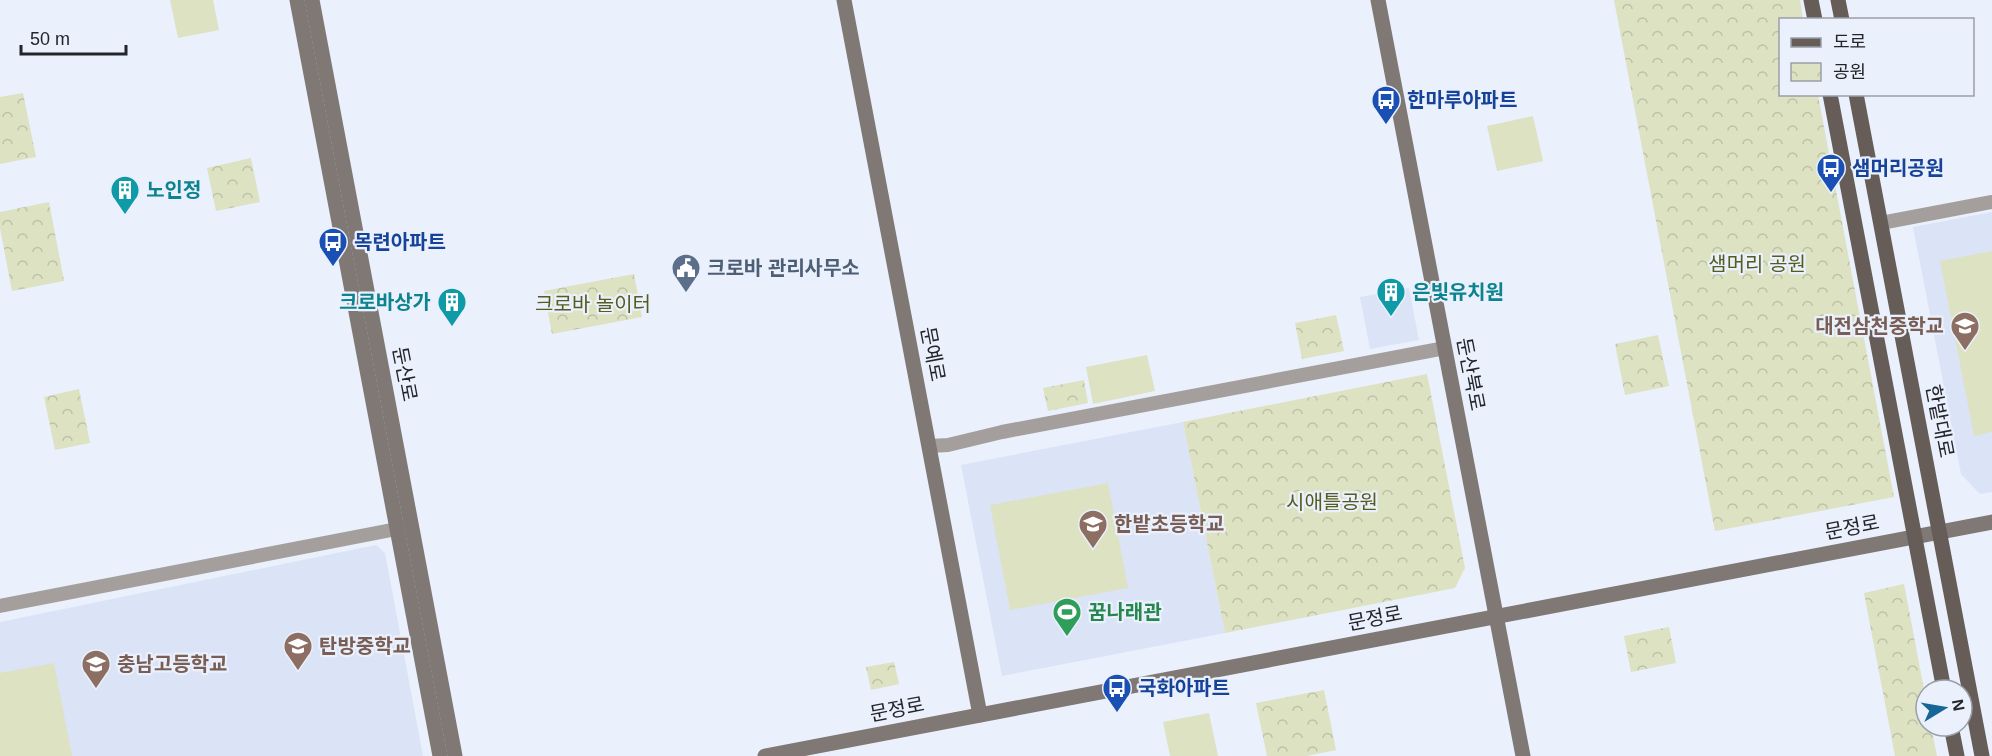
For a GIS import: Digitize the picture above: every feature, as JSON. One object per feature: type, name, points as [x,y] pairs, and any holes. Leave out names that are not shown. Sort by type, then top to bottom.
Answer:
[{"type":"main road","name":"둔산로","points":[[297,0],[405,527],[455,756]]},
{"type":"main road","name":"둔산로","points":[[312,0],[405,527],[440,756]]},
{"type":"main road","name":"문예로","points":[[844,0],[980,715]]},
{"type":"main road","name":"둔산북로","points":[[1378,0],[1523,756]]},
{"type":"main road","points":[[1811,0],[1815,18]]},
{"type":"main road","points":[[1838,0],[1842,18]]},
{"type":"main road","points":[[1830,96],[1942,678]]},
{"type":"main road","name":"한밭대로","points":[[1856,96],[1982,756]]},
{"type":"main road","name":"문정로","points":[[765,756],[1992,522]]},
{"type":"main road","points":[[1953,738],[1957,756]]},
{"type":"street","points":[[1881,223],[1992,202]]},
{"type":"street","points":[[929,446],[948,445],[1002,432],[1445,348]]},
{"type":"street","points":[[0,606],[405,527]]},
{"type":"shaded area","name":"대전삼천중학교","points":[[1992,212],[1992,492],[1980,494],[1961,474],[1913,227]]},
{"type":"shaded area","name":"은빛유치원","points":[[1409,288],[1419,340],[1370,349],[1360,297]]},
{"type":"shaded area","name":"한밭초등학교","points":[[1183,422],[1225,633],[1002,676],[961,465]]},
{"type":"shaded area","points":[[376,545],[385,553],[423,756],[0,756],[0,622]]},
{"type":"green space","points":[[170,0],[213,0],[219,30],[178,38]]},
{"type":"green space","name":"샘머리 공원","points":[[1614,0],[1800,0],[1803,18],[1779,18],[1779,96],[1818,96],[1894,497],[1715,531]]},
{"type":"green space","points":[[23,93],[36,157],[0,164],[0,97]]},
{"type":"green space","points":[[1533,116],[1543,161],[1497,171],[1487,126]]},
{"type":"green space","points":[[251,158],[260,202],[216,211],[207,168]]},
{"type":"green space","points":[[49,202],[64,281],[12,291],[0,228],[0,212]]},
{"type":"green space","points":[[1992,251],[1992,432],[1974,436],[1940,261]]},
{"type":"green space","name":"크로바 놀이터","points":[[634,274],[642,317],[552,334],[544,291]]},
{"type":"green space","points":[[1336,315],[1344,351],[1302,359],[1295,323]]},
{"type":"green space","points":[[1658,335],[1669,386],[1625,395],[1615,344]]},
{"type":"green space","points":[[1147,355],[1155,391],[1093,404],[1086,367]]},
{"type":"green space","name":"시애틀공원","points":[[1427,374],[1465,568],[1455,588],[1225,633],[1183,422]]},
{"type":"green space","points":[[1084,380],[1088,403],[1048,411],[1043,388]]},
{"type":"green space","points":[[79,389],[90,443],[55,450],[44,397]]},
{"type":"green space","points":[[1108,483],[1128,588],[1010,610],[990,505]]},
{"type":"green space","points":[[1904,584],[1922,678],[1914,678],[1914,738],[1933,738],[1937,756],[1895,756],[1864,593]]},
{"type":"green space","points":[[1669,627],[1676,663],[1631,672],[1624,636]]},
{"type":"green space","points":[[894,662],[899,684],[871,690],[866,667]]},
{"type":"green space","points":[[54,663],[72,756],[0,756],[0,673]]},
{"type":"green space","points":[[1324,690],[1336,750],[1307,756],[1267,756],[1256,703]]},
{"type":"green space","points":[[1209,713],[1218,756],[1170,756],[1163,722]]},
{"type":"place","name":"한마루아파트","points":[[1386,126]]},
{"type":"place","name":"샘머리공원","points":[[1831,194]]},
{"type":"place","name":"노인정","points":[[125,216]]},
{"type":"place","name":"목련아파트","points":[[333,268]]},
{"type":"place","name":"크로바 관리사무소","points":[[686,294]]},
{"type":"place","name":"은빛유치원","points":[[1391,318]]},
{"type":"place","name":"크로바상가","points":[[452,328]]},
{"type":"place","name":"대전삼천중학교","points":[[1965,352]]},
{"type":"place","name":"한밭초등학교","points":[[1093,550]]},
{"type":"place","name":"꿈나래관","points":[[1067,638]]},
{"type":"place","name":"탄방중학교","points":[[298,672]]},
{"type":"place","name":"충남고등학교","points":[[96,690]]},
{"type":"place","name":"국화아파트","points":[[1117,714]]}]
